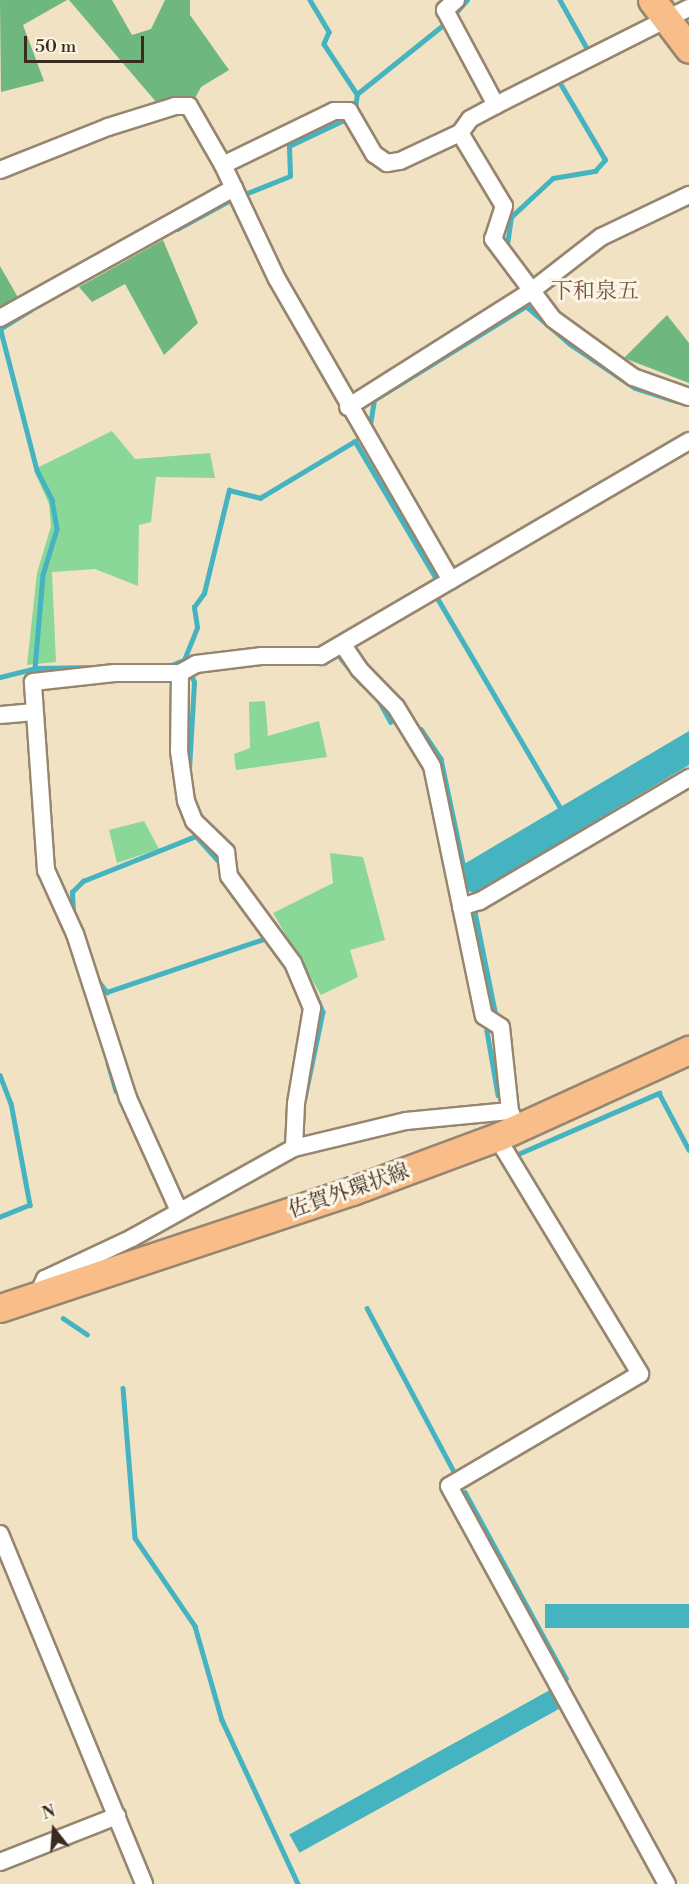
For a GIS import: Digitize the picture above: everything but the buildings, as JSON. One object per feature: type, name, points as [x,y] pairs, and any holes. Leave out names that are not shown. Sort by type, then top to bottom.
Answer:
[{"type":"main road","points":[[669,10],[689,49]]},
{"type":"main road","name":"佐賀外環状線","points":[[0,1308],[352,1191],[689,1050]]},
{"type":"street","points":[[223,165],[334,111],[349,111],[374,154],[387,163],[460,133],[470,119],[669,10]]},
{"type":"street","points":[[451,11],[496,105]]},
{"type":"street","points":[[0,170],[108,127],[175,106],[189,106],[223,165],[277,279],[348,407],[451,580]]},
{"type":"street","points":[[460,133],[504,206],[493,239],[530,292],[553,319],[633,377],[689,397]]},
{"type":"street","points":[[0,318],[234,188]]},
{"type":"street","points":[[348,407],[530,292],[601,237],[689,195]]},
{"type":"street","points":[[179,1211],[129,1098],[75,934],[46,870],[32,712],[33,682],[115,672],[180,673],[196,664],[261,656],[321,656],[689,441]]},
{"type":"street","points":[[343,645],[359,669],[396,707],[432,765],[484,1016],[501,1027],[509,1125],[639,1374],[449,1486],[668,1884]]},
{"type":"street","points":[[180,673],[179,751],[186,801],[198,825],[225,852],[228,870],[293,963],[312,1008],[296,1104],[294,1148]]},
{"type":"street","points":[[0,715],[32,712]]},
{"type":"street","points":[[461,907],[480,901],[689,778]]},
{"type":"street","points":[[37,1296],[45,1279],[179,1211],[294,1148],[406,1121],[509,1125]]},
{"type":"street","points":[[0,1534],[144,1884]]},
{"type":"street","points":[[0,1862],[117,1816]]},
{"type":"green space","points":[[0,0],[67,0],[23,25],[44,81],[1,92]]},
{"type":"green space","points":[[69,0],[112,0],[132,35],[151,29],[165,0],[190,0],[190,15],[229,70],[201,87],[193,102],[171,98],[157,103]]},
{"type":"green space","points":[[163,240],[198,323],[164,355],[125,284],[92,302],[79,287]]},
{"type":"green space","points":[[0,266],[20,301],[0,313]]},
{"type":"green space","points":[[667,315],[689,343],[689,383],[624,358]]},
{"type":"green space","points":[[112,431],[135,459],[210,453],[215,478],[156,477],[151,522],[139,525],[138,586],[95,569],[52,572],[56,662],[27,665],[37,573],[51,526],[49,504],[35,473],[39,467]]},
{"type":"green space","points":[[265,701],[268,736],[319,721],[327,757],[236,770],[234,754],[250,748],[249,702]]},
{"type":"green space","points":[[144,821],[159,849],[117,863],[109,830]]},
{"type":"green space","points":[[330,853],[363,857],[385,940],[350,950],[358,977],[321,995],[273,913],[333,883]]},
{"type":"water","points":[[689,731],[689,765],[475,893],[464,890],[459,867]]},
{"type":"water","points":[[545,1604],[689,1604],[689,1628],[545,1628]]},
{"type":"water","points":[[550,1690],[560,1708],[300,1853],[289,1834]]},
{"type":"waterway","points":[[310,0],[329,32],[324,44],[357,94]]},
{"type":"waterway","points":[[453,16],[467,0]]},
{"type":"waterway","points":[[560,0],[588,50],[584,53]]},
{"type":"waterway","points":[[355,108],[357,94],[447,22]]},
{"type":"waterway","points":[[507,245],[511,217],[553,178],[595,171],[605,160],[559,82]]},
{"type":"waterway","points":[[245,194],[290,176],[289,146],[348,118]]},
{"type":"waterway","points":[[177,229],[227,202]]},
{"type":"waterway","points":[[370,425],[374,400],[526,306],[570,344],[635,388],[676,401]]},
{"type":"waterway","points":[[0,329],[31,310]]},
{"type":"waterway","points":[[0,327],[37,470],[52,500],[57,529],[43,575],[35,668]]},
{"type":"waterway","points":[[189,769],[194,682],[184,660],[197,627],[194,607],[204,593],[229,490],[260,498],[355,441],[436,578]]},
{"type":"waterway","points":[[438,599],[560,807]]},
{"type":"waterway","points":[[340,657],[361,683]]},
{"type":"waterway","points":[[169,666],[184,660]]},
{"type":"waterway","points":[[0,677],[35,668],[95,667]]},
{"type":"waterway","points":[[378,699],[391,722]]},
{"type":"waterway","points":[[421,729],[441,759],[464,868]]},
{"type":"waterway","points":[[197,830],[196,836],[222,865]]},
{"type":"waterway","points":[[73,912],[72,892],[83,881],[196,836]]},
{"type":"waterway","points":[[474,907],[496,1016],[487,1031],[498,1095]]},
{"type":"waterway","points":[[274,923],[292,948]]},
{"type":"waterway","points":[[96,978],[107,992],[264,939]]},
{"type":"waterway","points":[[299,957],[323,1012],[305,1098]]},
{"type":"waterway","points":[[108,1063],[116,1091]]},
{"type":"waterway","points":[[0,1075],[11,1103],[30,1205],[0,1217]]},
{"type":"waterway","points":[[518,1154],[659,1093],[689,1150]]},
{"type":"waterway","points":[[367,1308],[453,1470]]},
{"type":"waterway","points":[[63,1318],[87,1334]]},
{"type":"waterway","points":[[123,1388],[135,1538],[195,1626],[222,1720],[298,1884]]},
{"type":"waterway","points":[[465,1492],[566,1678]]},
{"type":"district","name":"下和泉五","points":[[595,292]]}]
